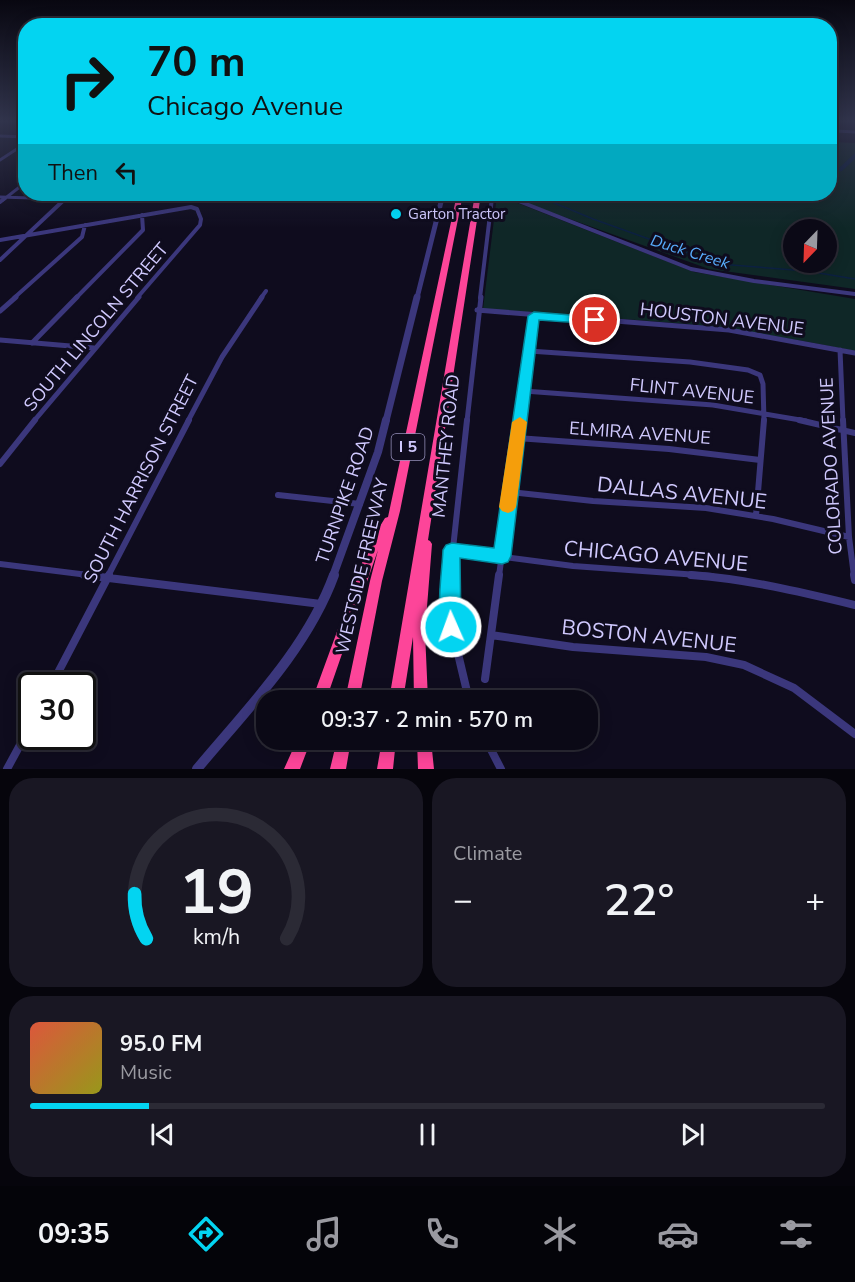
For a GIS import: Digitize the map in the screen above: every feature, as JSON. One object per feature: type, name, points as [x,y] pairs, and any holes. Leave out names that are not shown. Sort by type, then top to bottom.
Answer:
[{"type":"highway","name":"WESTSIDE FREEWAY","points":[[354,690],[376,581],[395,511],[459,201]]},
{"type":"highway","name":"I 5","points":[[398,690],[477,201]]},
{"type":"highway","points":[[323,690],[375,544],[395,511]]},
{"type":"highway","points":[[421,690],[419,632],[426,557],[425,517]]},
{"type":"highway","points":[[292,769],[300,750]]},
{"type":"highway","points":[[338,769],[342,750]]},
{"type":"highway","points":[[384,769],[387,750]]},
{"type":"highway","points":[[425,750],[426,769]]},
{"type":"street","points":[[0,202],[18,189]]},
{"type":"street","points":[[0,196],[18,197]]},
{"type":"street","points":[[0,260],[62,201]]},
{"type":"street","name":"TURNPIKE ROAD","points":[[197,769],[285,663],[321,604],[381,443],[441,201]]},
{"type":"street","name":"MANTHEY ROAD","points":[[466,690],[451,627],[452,550],[477,310],[491,201]]},
{"type":"street","points":[[518,201],[691,269],[754,281],[855,294]]},
{"type":"street","points":[[0,240],[195,207]]},
{"type":"street","name":"SOUTH LINCOLN STREET","points":[[0,464],[94,348],[200,225],[201,219],[195,207]]},
{"type":"street","points":[[32,343],[143,230],[142,215]]},
{"type":"street","points":[[0,311],[82,237],[85,225]]},
{"type":"street","name":"SOUTH HARRISON STREET","points":[[58,672],[222,357],[266,291]]},
{"type":"street","name":"HOUSTON AVENUE","points":[[477,310],[698,327],[753,334],[855,353]]},
{"type":"street","points":[[485,680],[534,316]]},
{"type":"street","points":[[0,340],[94,348]]},
{"type":"street","name":"COLORADO AVENUE","points":[[840,350],[849,537],[855,580]]},
{"type":"street","points":[[529,351],[670,360],[757,372],[761,376],[764,413],[756,516]]},
{"type":"street","name":"FLINT AVENUE","points":[[524,391],[583,397],[682,402],[764,413],[855,433]]},
{"type":"street","name":"ELMIRA AVENUE","points":[[517,438],[694,451],[760,460]]},
{"type":"street","name":"DALLAS AVENUE","points":[[510,492],[593,501],[706,508],[756,516],[849,537]]},
{"type":"street","points":[[278,495],[360,504]]},
{"type":"street","name":"CHICAGO AVENUE","points":[[452,550],[573,567],[726,577],[786,588],[855,605]]},
{"type":"street","points":[[0,564],[321,604]]},
{"type":"street","name":"BOSTON AVENUE","points":[[491,635],[573,647],[706,657],[744,665],[794,688],[855,734]]},
{"type":"street","points":[[8,769],[18,750]]},
{"type":"street","points":[[491,750],[501,769]]},
{"type":"green space","points":[[837,157],[855,157],[855,289],[709,269],[520,201],[837,201]]},
{"type":"green space","points":[[496,201],[512,201],[694,272],[855,299],[855,351],[765,334],[698,325],[483,309]]},
{"type":"waterway","points":[[837,171],[853,157]]},
{"type":"waterway","name":"Duck Creek","points":[[550,201],[719,264],[807,271],[855,279]]},
{"type":"slow traffic","points":[[508,507],[520,422]]},
{"type":"place","name":"Garton Tractor","points":[[396,214]]},
{"type":"route","points":[[451,627],[452,550],[502,556],[534,316],[595,320]]}]
